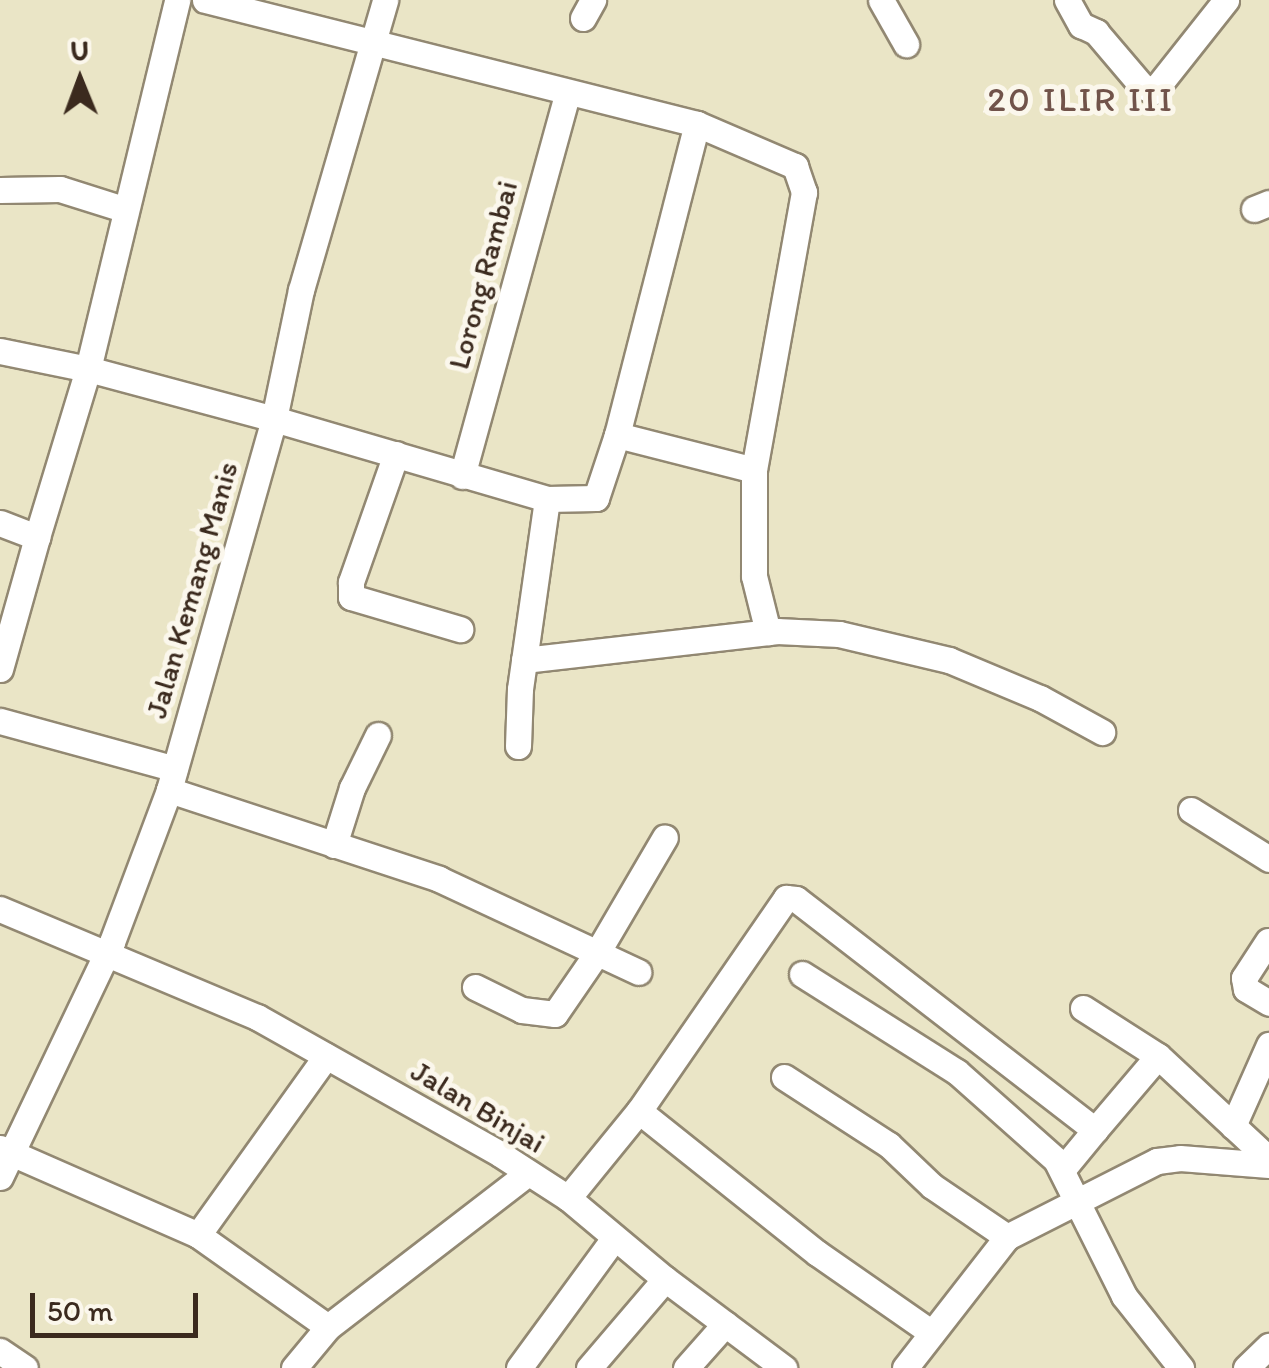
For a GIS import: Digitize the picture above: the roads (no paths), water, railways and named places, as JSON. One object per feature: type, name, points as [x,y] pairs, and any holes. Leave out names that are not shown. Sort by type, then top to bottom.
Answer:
[{"type":"street","points":[[205,0],[697,124],[782,157],[795,166],[804,192],[754,470],[754,576],[768,632]]},
{"type":"street","name":"Jalan Kemang Manis","points":[[4,1160],[107,953],[172,780],[274,419],[301,290],[385,0]]},
{"type":"street","points":[[881,0],[906,44]]},
{"type":"street","points":[[1067,0],[1081,24],[1096,32],[1142,86],[1154,90],[1226,0]]},
{"type":"street","points":[[0,669],[88,369],[171,1]]},
{"type":"street","name":"Lorong Rambai","points":[[462,476],[568,92]]},
{"type":"street","points":[[0,351],[88,369],[274,419],[547,499],[585,500],[601,493],[697,124]]},
{"type":"street","points":[[0,190],[60,189],[124,209]]},
{"type":"street","points":[[617,434],[754,470]]},
{"type":"street","points":[[396,454],[351,582],[351,597],[460,629]]},
{"type":"street","points":[[518,746],[524,660],[547,499]]},
{"type":"street","points":[[0,523],[37,537]]},
{"type":"street","points":[[524,660],[768,632],[839,634],[949,660],[1040,698],[1102,732]]},
{"type":"street","points":[[0,720],[172,780],[334,845],[439,879],[638,972]]},
{"type":"street","points":[[334,845],[352,788],[378,735]]},
{"type":"street","points":[[1191,810],[1269,859]]},
{"type":"street","points":[[475,987],[548,1017],[560,1009],[665,838]]},
{"type":"street","points":[[568,1198],[639,1111],[786,898],[796,899],[1095,1130]]},
{"type":"street","name":"Jalan Binjai","points":[[0,909],[257,1018],[568,1198],[774,1365]]},
{"type":"street","points":[[1268,941],[1244,978],[1246,989],[1269,1003]]},
{"type":"street","points":[[802,974],[957,1072],[1062,1170],[1124,1296],[1144,1327],[1182,1368]]},
{"type":"street","points":[[1083,1008],[1158,1056],[1269,1162]]},
{"type":"street","points":[[1234,1126],[1269,1045]]},
{"type":"street","points":[[198,1235],[326,1056]]},
{"type":"street","points":[[1062,1170],[1158,1056]]},
{"type":"street","points":[[784,1076],[889,1146],[932,1186],[1006,1237]]},
{"type":"street","points":[[639,1111],[816,1252],[932,1333]]},
{"type":"street","points":[[4,1160],[198,1235],[328,1327]]},
{"type":"street","points":[[905,1368],[1006,1237],[1157,1161],[1269,1162]]},
{"type":"street","points":[[294,1368],[328,1327],[527,1174]]},
{"type":"street","points":[[519,1368],[614,1238]]},
{"type":"street","points":[[589,1368],[665,1279]]},
{"type":"street","points":[[686,1368],[725,1324]]},
{"type":"street","points":[[1246,1368],[1269,1346]]},
{"type":"street","points":[[0,1351],[25,1368]]},
{"type":"district","name":"20 ILIR III","points":[[1081,99]]}]
